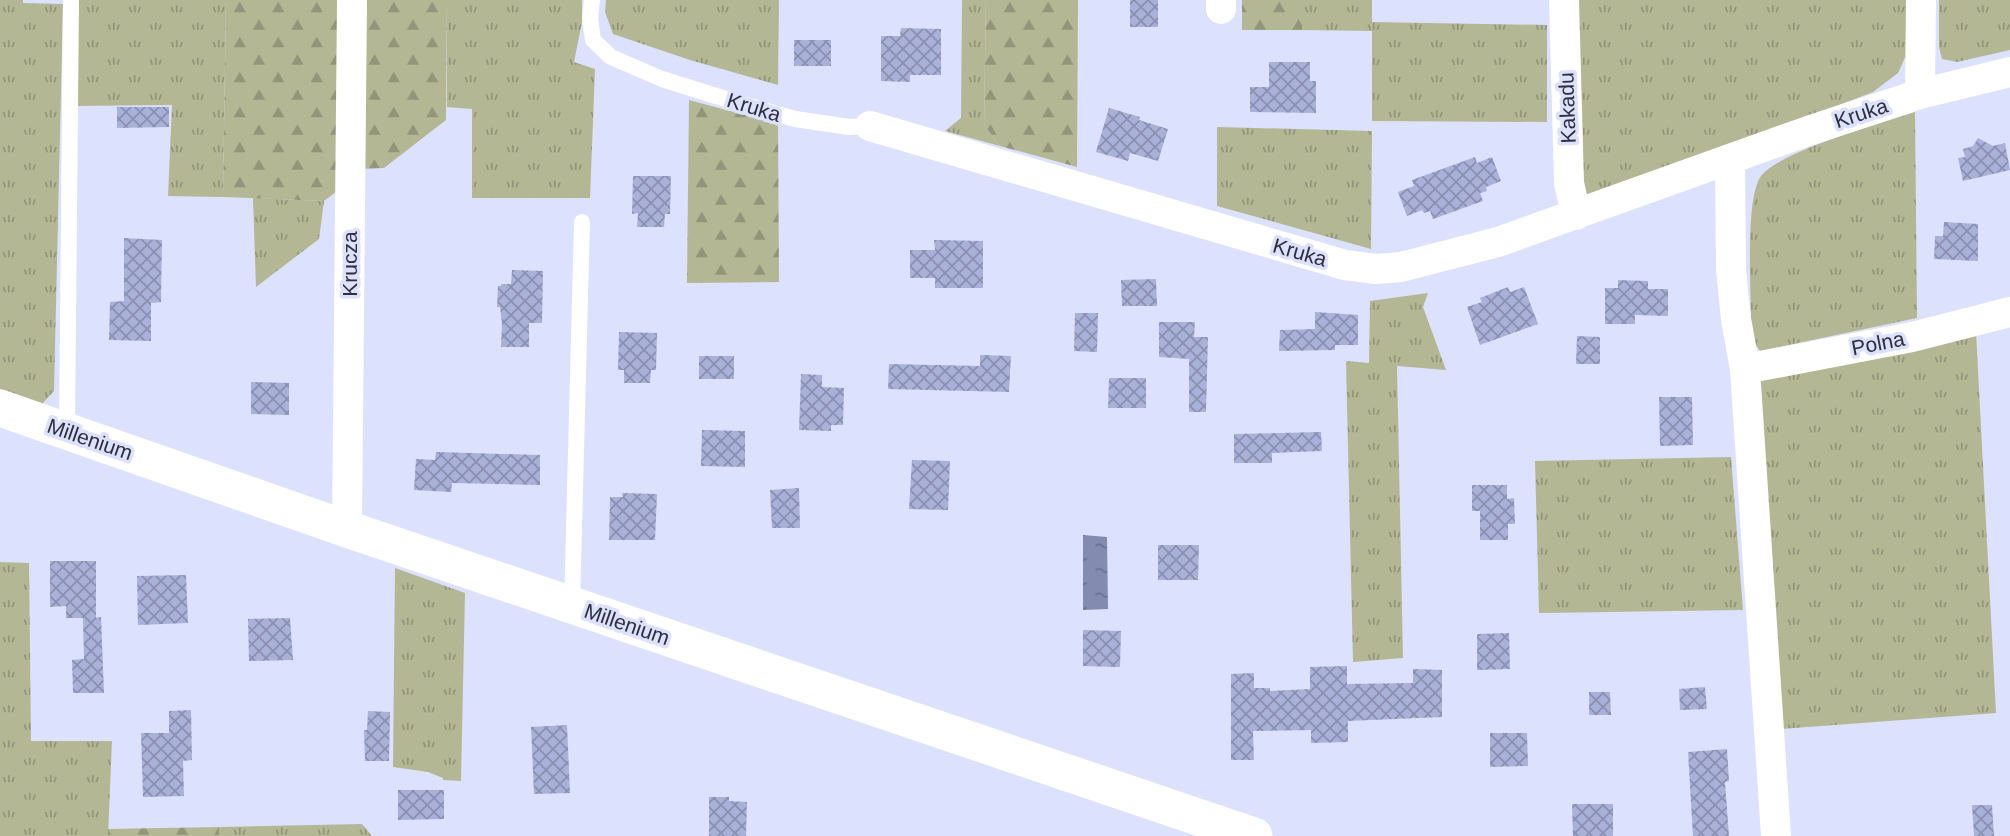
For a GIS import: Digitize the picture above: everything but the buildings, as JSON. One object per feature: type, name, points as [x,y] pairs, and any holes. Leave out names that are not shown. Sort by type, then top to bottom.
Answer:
[{"type":"street","name":"Krucza","points":[[347,529],[352,0]]},
{"type":"street","name":"Kakadu","points":[[1564,0],[1569,183],[1576,215]]},
{"type":"street","points":[[1920,94],[1921,0]]},
{"type":"street","name":"Kruka","points":[[870,126],[1345,265],[1366,268],[1401,267],[1497,242],[1920,94],[2010,72]]},
{"type":"street","points":[[1730,159],[1731,270],[1745,369],[1776,836]]},
{"type":"street","name":"Polna","points":[[1745,369],[1912,337],[2010,312]]},
{"type":"street","name":"Millenium","points":[[0,408],[347,529],[1254,836]]},
{"type":"lane","points":[[67,431],[71,0]]},
{"type":"lane","name":"Kruka","points":[[592,0],[590,19],[593,40],[611,57],[662,79],[795,119],[849,127],[870,126]]},
{"type":"lane","points":[[572,605],[582,222]]},
{"type":"green space","points":[[0,0],[63,4],[54,391],[42,404],[0,389]]},
{"type":"green space","points":[[78,0],[226,0],[223,197],[168,196],[172,105],[75,106]]},
{"type":"green space","points":[[226,0],[341,0],[341,188],[324,201],[223,197]]},
{"type":"green space","points":[[359,0],[447,0],[446,120],[384,168],[357,169]]},
{"type":"green space","points":[[447,0],[582,0],[582,22],[574,62],[595,69],[590,198],[472,198],[472,109],[447,107]]},
{"type":"green space","points":[[606,0],[779,0],[778,85],[690,60],[613,34],[605,12]]},
{"type":"green space","points":[[962,0],[986,0],[984,125],[1000,146],[945,131],[961,118]]},
{"type":"green space","points":[[986,0],[1078,0],[1077,167],[1000,146],[984,125]]},
{"type":"green space","points":[[1242,0],[1302,0],[1302,30],[1242,30]]},
{"type":"green space","points":[[1302,0],[1372,0],[1372,22],[1547,25],[1547,122],[1372,121],[1372,31],[1302,30]]},
{"type":"green space","points":[[1578,0],[1908,0],[1907,53],[1898,73],[1873,92],[1600,196],[1584,194]]},
{"type":"green space","points":[[1939,0],[2010,0],[2010,50],[1957,62],[1942,59],[1939,47]]},
{"type":"green space","points":[[689,100],[778,124],[779,282],[687,283]]},
{"type":"green space","points":[[1915,112],[1917,318],[1760,351],[1753,341],[1751,321],[1750,246],[1753,204],[1761,176],[1788,157],[1809,148]]},
{"type":"green space","points":[[1217,127],[1372,131],[1371,249],[1217,206]]},
{"type":"green space","points":[[253,198],[324,201],[319,239],[256,287]]},
{"type":"green space","points":[[1428,293],[1423,307],[1446,370],[1397,366],[1403,658],[1353,662],[1346,361],[1369,363],[1370,301]]},
{"type":"green space","points":[[1976,332],[1996,713],[1781,729],[1759,381]]},
{"type":"green space","points":[[1731,457],[1743,610],[1539,613],[1535,461]]},
{"type":"green space","points":[[0,562],[29,563],[31,741],[112,741],[108,836],[0,836]]},
{"type":"green space","points":[[395,568],[465,593],[461,781],[443,780],[428,772],[393,767]]},
{"type":"green space","points":[[362,824],[372,836],[219,836],[219,827]]},
{"type":"green space","points":[[219,827],[219,836],[108,836],[108,829]]},
{"type":"water","points":[[1083,535],[1107,537],[1108,609],[1083,610]]}]
